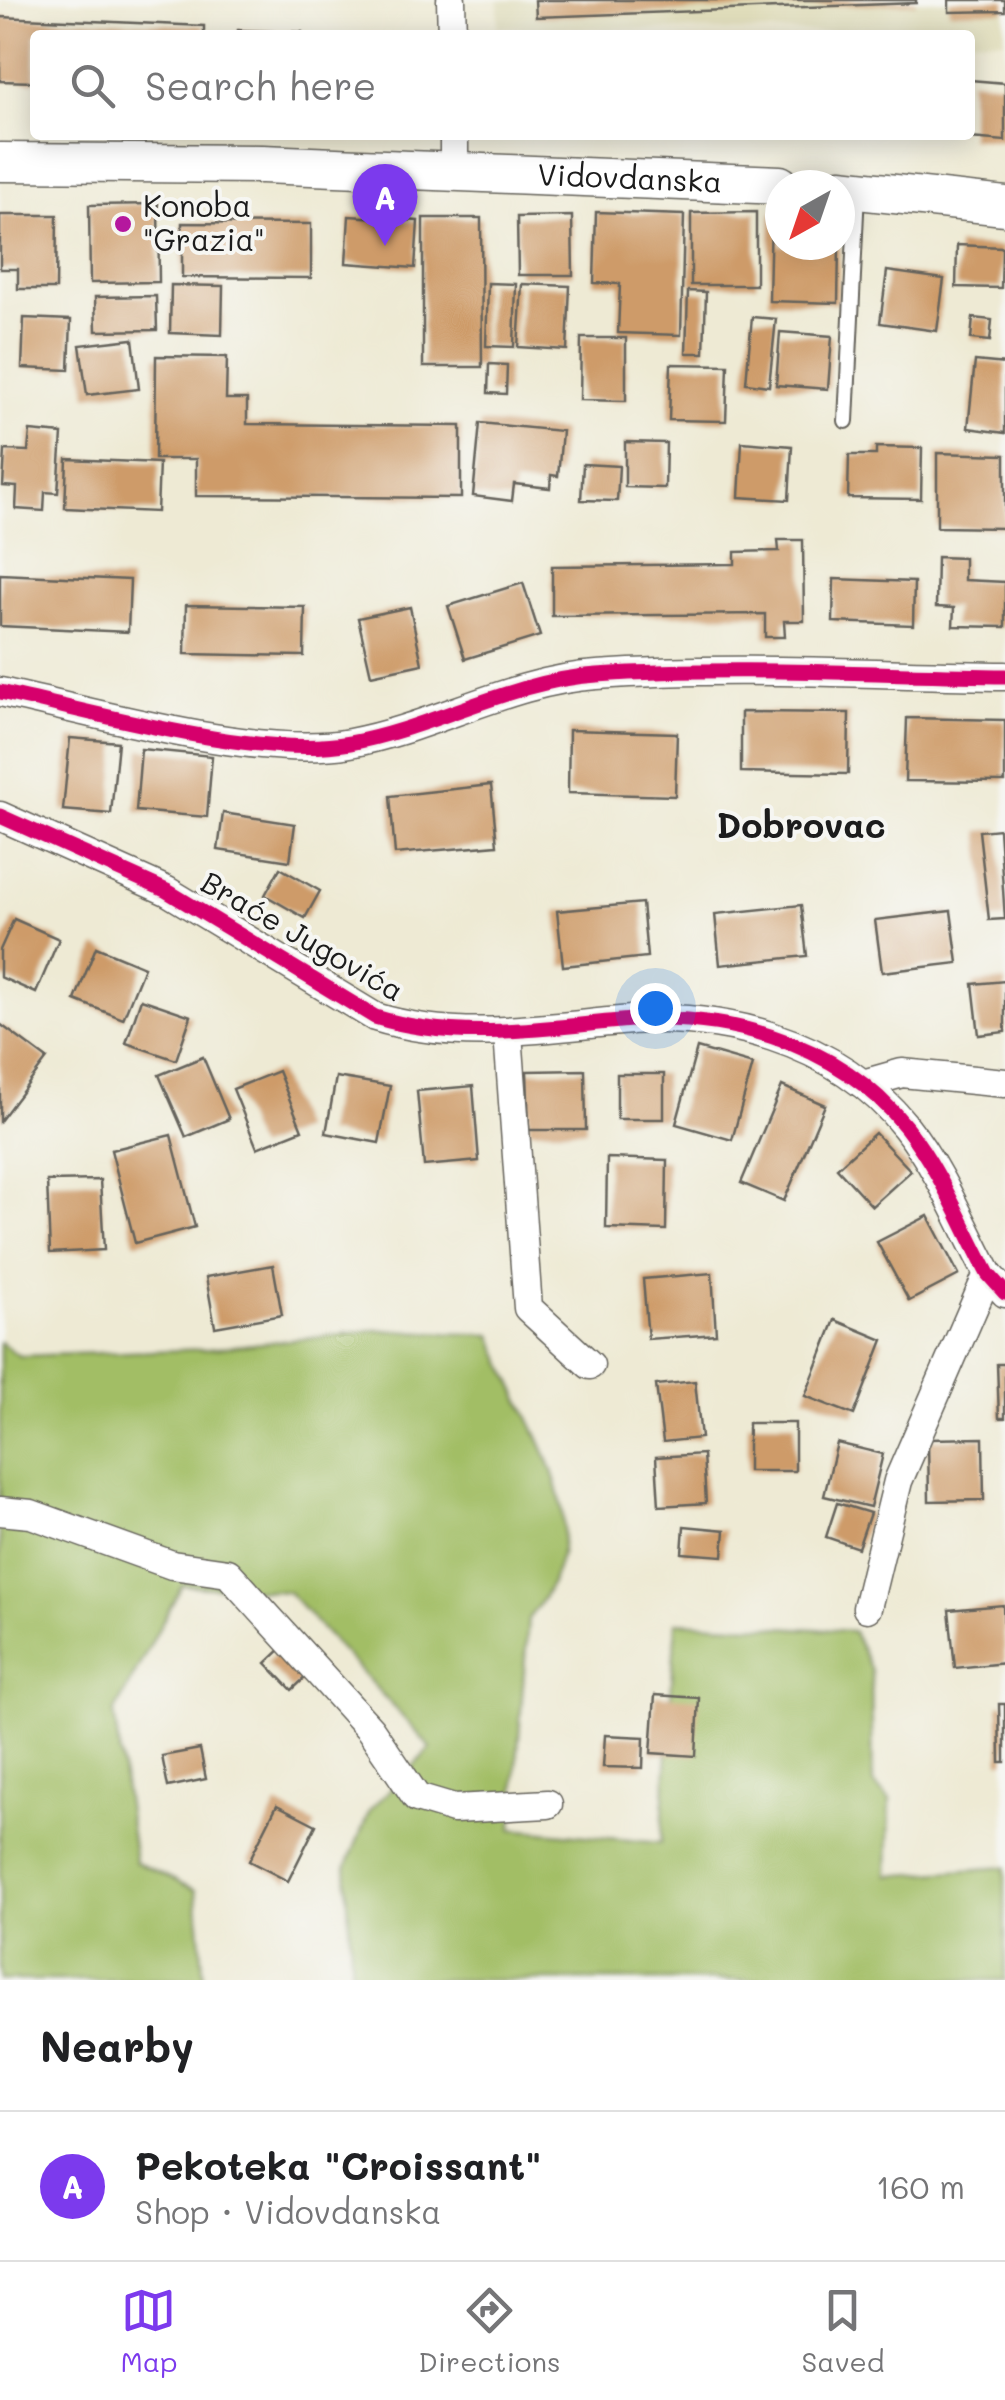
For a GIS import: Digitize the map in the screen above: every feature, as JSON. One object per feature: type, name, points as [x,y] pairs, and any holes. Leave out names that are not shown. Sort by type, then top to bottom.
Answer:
[{"type":"street","points":[[451,0],[452,30]]},
{"type":"street","name":"Vidovdanska","points":[[0,162],[262,164],[454,153],[765,184]]},
{"type":"street","points":[[855,189],[1005,206]]},
{"type":"street","points":[[0,692],[244,742],[314,747],[387,734],[520,691],[595,674],[1005,676]]},
{"type":"street","name":"Braće Jugovića","points":[[0,816],[167,892],[375,1017],[422,1029],[508,1033],[616,1021],[727,1026],[802,1046],[843,1068],[908,1129],[996,1283]]},
{"type":"street","points":[[508,1033],[528,1308],[590,1364]]},
{"type":"street","points":[[863,1084],[902,1073],[1005,1083]]},
{"type":"street","points":[[866,1608],[898,1481],[996,1283]]},
{"type":"street","points":[[0,1512],[31,1514],[172,1565],[228,1573],[370,1729],[417,1798],[454,1809],[548,1804]]},
{"type":"lane","points":[[846,421],[848,260]]},
{"type":"shaded area","points":[[498,0],[1005,0],[1005,40],[975,39],[975,30],[498,27]]},
{"type":"green space","points":[[378,1330],[492,1335],[554,1477],[562,1512],[562,1547],[552,1582],[528,1619],[512,1829],[661,1843],[676,1622],[853,1631],[871,1670],[873,1783],[890,1800],[888,1876],[1005,1867],[1005,1980],[352,1980],[346,1868],[370,1810],[431,1748],[288,1592],[182,1585],[114,1713],[135,1862],[196,1890],[204,1980],[0,1980],[0,1342],[19,1356],[209,1349]]},
{"type":"building","points":[[535,0],[916,0],[916,3],[536,17]]},
{"type":"building","points":[[949,0],[1005,0],[1005,11],[949,12]]},
{"type":"building","points":[[0,17],[204,26],[204,30],[30,30],[30,82],[0,81]]},
{"type":"building","points":[[975,80],[1005,83],[1005,141],[975,138]]},
{"type":"building","points":[[158,204],[159,282],[90,283],[89,205]]},
{"type":"building","points":[[596,212],[684,215],[681,335],[618,333],[620,284],[594,283]]},
{"type":"building","points":[[756,212],[756,285],[691,285],[691,213]]},
{"type":"building","points":[[0,215],[57,215],[56,289],[18,289],[18,269],[0,269]]},
{"type":"building","points":[[349,216],[418,221],[415,268],[346,263]]},
{"type":"building","points":[[572,216],[573,275],[518,275],[517,217]]},
{"type":"building","points":[[423,218],[481,218],[482,367],[423,367]]},
{"type":"building","points":[[182,223],[311,224],[311,278],[182,277]]},
{"type":"building","points":[[957,245],[1002,247],[1001,288],[956,287]]},
{"type":"building","points":[[770,260],[839,260],[838,303],[769,301]]},
{"type":"building","points":[[887,271],[944,279],[937,331],[880,323]]},
{"type":"building","points":[[488,283],[516,284],[514,347],[486,346]]},
{"type":"building","points":[[522,284],[570,286],[567,350],[518,347]]},
{"type":"building","points":[[171,285],[223,286],[222,335],[170,333]]},
{"type":"building","points":[[688,291],[706,292],[704,353],[686,353]]},
{"type":"building","points":[[156,296],[157,330],[96,331],[95,297]]},
{"type":"building","points":[[752,317],[776,319],[769,386],[746,383]]},
{"type":"building","points":[[24,318],[71,320],[69,370],[22,368]]},
{"type":"building","points":[[973,318],[992,320],[990,341],[971,339]]},
{"type":"building","points":[[780,332],[832,336],[828,389],[776,385]]},
{"type":"building","points":[[581,338],[626,338],[626,401],[580,400]]},
{"type":"building","points":[[133,339],[139,389],[87,395],[80,345]]},
{"type":"building","points":[[156,356],[227,357],[226,399],[247,399],[247,424],[461,426],[461,498],[196,496],[196,459],[155,459]]},
{"type":"building","points":[[975,361],[1005,364],[1005,433],[968,428]]},
{"type":"building","points":[[489,364],[507,365],[506,394],[488,393]]},
{"type":"building","points":[[671,364],[728,365],[726,421],[669,420]]},
{"type":"building","points":[[480,423],[562,431],[558,476],[551,475],[550,488],[514,484],[512,501],[473,496]]},
{"type":"building","points":[[30,431],[62,434],[58,493],[45,492],[44,511],[16,509],[17,487],[3,486],[5,450],[28,451]]},
{"type":"building","points":[[625,442],[666,443],[665,488],[625,487]]},
{"type":"building","points":[[742,442],[792,446],[789,500],[739,497]]},
{"type":"building","points":[[876,447],[922,448],[921,499],[848,498],[849,455],[876,455]]},
{"type":"building","points":[[937,453],[1005,455],[1005,528],[937,527]]},
{"type":"building","points":[[67,459],[159,463],[157,512],[65,508]]},
{"type":"building","points":[[583,464],[619,466],[617,501],[581,500]]},
{"type":"building","points":[[778,540],[803,540],[804,621],[784,621],[785,637],[765,637],[765,614],[552,616],[552,566],[735,564],[735,552],[779,551]]},
{"type":"building","points":[[937,557],[964,558],[964,580],[1005,582],[1005,627],[953,626],[954,608],[936,607]]},
{"type":"building","points":[[0,574],[130,580],[128,632],[0,626]]},
{"type":"building","points":[[834,579],[914,582],[913,625],[833,622]]},
{"type":"building","points":[[523,583],[540,636],[465,659],[448,606]]},
{"type":"building","points":[[186,605],[305,607],[304,656],[185,654]]},
{"type":"building","points":[[410,607],[422,664],[371,675],[358,618]]},
{"type":"building","points":[[741,712],[849,713],[848,774],[741,772]]},
{"type":"building","points":[[907,718],[1005,720],[1005,782],[905,781]]},
{"type":"building","points":[[569,730],[677,733],[675,796],[568,793]]},
{"type":"building","points":[[70,738],[118,742],[111,814],[63,810]]},
{"type":"building","points":[[141,749],[212,756],[207,817],[136,811]]},
{"type":"building","points":[[491,785],[497,845],[395,854],[390,796]]},
{"type":"building","points":[[223,813],[295,824],[290,861],[218,850]]},
{"type":"building","points":[[999,829],[1005,919],[989,920],[979,831]]},
{"type":"building","points":[[280,868],[320,891],[305,918],[265,895]]},
{"type":"building","points":[[642,903],[647,957],[563,966],[557,911]]},
{"type":"building","points":[[801,905],[807,956],[720,965],[715,914]]},
{"type":"building","points":[[951,911],[958,963],[882,972],[875,920]]},
{"type":"building","points":[[14,919],[59,939],[36,993],[0,977],[0,950]]},
{"type":"building","points":[[96,947],[144,967],[123,1019],[75,1000]]},
{"type":"building","points":[[1005,981],[1005,1032],[979,1035],[973,984]]},
{"type":"building","points":[[141,999],[191,1016],[176,1060],[126,1043]]},
{"type":"building","points":[[0,1024],[47,1059],[0,1121]]},
{"type":"building","points":[[697,1048],[753,1064],[732,1140],[676,1124]]},
{"type":"building","points":[[203,1057],[229,1119],[186,1137],[159,1075]]},
{"type":"building","points":[[585,1070],[586,1130],[529,1130],[527,1071]]},
{"type":"building","points":[[278,1071],[302,1130],[257,1148],[233,1089]]},
{"type":"building","points":[[617,1074],[664,1074],[664,1119],[617,1119]]},
{"type":"building","points":[[336,1077],[390,1086],[379,1143],[326,1133]]},
{"type":"building","points":[[473,1086],[479,1161],[424,1166],[417,1091]]},
{"type":"building","points":[[782,1086],[825,1105],[784,1201],[741,1183]]},
{"type":"building","points":[[875,1133],[911,1171],[872,1206],[837,1168]]},
{"type":"building","points":[[171,1135],[195,1227],[135,1243],[111,1150]]},
{"type":"building","points":[[607,1158],[667,1160],[666,1230],[606,1228]]},
{"type":"building","points":[[100,1180],[104,1250],[50,1253],[47,1181]]},
{"type":"building","points":[[928,1216],[959,1275],[909,1301],[877,1242]]},
{"type":"building","points":[[273,1265],[282,1315],[215,1327],[206,1277]]},
{"type":"building","points":[[712,1273],[716,1334],[648,1339],[643,1279]]},
{"type":"building","points":[[835,1320],[883,1340],[854,1415],[805,1396]]},
{"type":"building","points":[[997,1364],[1005,1364],[1005,1418],[999,1418]]},
{"type":"building","points":[[695,1381],[701,1438],[663,1442],[656,1385]]},
{"type":"building","points":[[748,1423],[795,1423],[795,1471],[748,1471]]},
{"type":"building","points":[[983,1438],[984,1500],[929,1501],[928,1439]]},
{"type":"building","points":[[837,1443],[883,1454],[870,1507],[824,1496]]},
{"type":"building","points":[[703,1454],[706,1503],[659,1506],[656,1457]]},
{"type":"building","points":[[837,1503],[870,1513],[858,1548],[826,1537]]},
{"type":"building","points":[[684,1526],[725,1530],[723,1556],[682,1553]]},
{"type":"building","points":[[1003,1605],[1005,1663],[955,1668],[949,1610]]},
{"type":"building","points":[[285,1645],[311,1672],[292,1690],[266,1663]]},
{"type":"building","points":[[655,1695],[699,1698],[696,1756],[651,1753]]},
{"type":"building","points":[[999,1704],[1005,1704],[1005,1762],[1000,1762]]},
{"type":"building","points":[[605,1735],[644,1737],[643,1768],[603,1767]]},
{"type":"building","points":[[200,1749],[206,1779],[168,1787],[162,1756]]},
{"type":"building","points":[[277,1805],[316,1825],[288,1881],[249,1861]]},
{"type":"cycle path","points":[[0,692],[223,740],[312,747],[381,736],[534,686],[597,675],[750,671],[1005,676]]},
{"type":"cycle path","points":[[0,816],[167,891],[375,1017],[462,1031],[650,1019],[692,1021],[732,1026],[810,1052],[878,1097],[906,1127],[940,1179],[988,1274],[1005,1293]]},
{"type":"place","name":"Konoba \"Grazia\"","points":[[123,224]]},
{"type":"place","name":"Pekoteka \"Croissant\"","points":[[385,246]]},
{"type":"district","name":"Dobrovac","points":[[801,826]]}]
